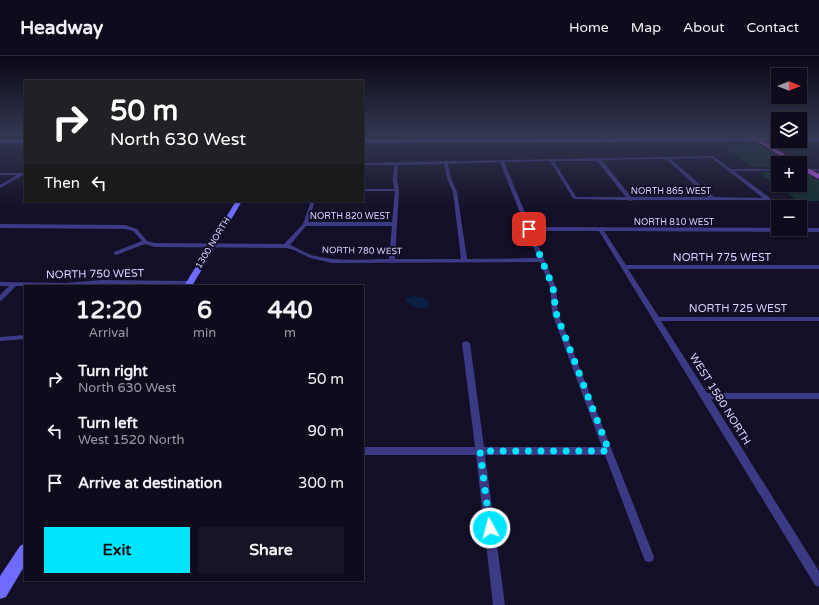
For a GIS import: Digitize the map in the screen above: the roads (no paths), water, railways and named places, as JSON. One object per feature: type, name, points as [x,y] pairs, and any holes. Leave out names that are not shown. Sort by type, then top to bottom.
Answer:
[{"type":"main road","points":[[807,172],[819,177]]},
{"type":"street","points":[[501,161],[553,287],[556,313],[649,557]]},
{"type":"street","name":"NORTH 865 WEST","points":[[552,161],[575,198],[631,200],[768,199],[730,170]]},
{"type":"street","points":[[364,164],[570,161]]},
{"type":"street","points":[[599,161],[631,200]]},
{"type":"street","points":[[670,161],[713,199]]},
{"type":"street","points":[[718,161],[730,170],[771,170]]},
{"type":"street","points":[[446,162],[449,178],[455,192],[464,260]]},
{"type":"street","points":[[392,260],[397,190],[394,180],[396,163]]},
{"type":"street","points":[[807,170],[819,170]]},
{"type":"street","points":[[0,174],[24,174]]},
{"type":"street","points":[[0,187],[24,174]]},
{"type":"street","points":[[364,190],[397,190]]},
{"type":"street","name":"1300 NORTH","points":[[189,284],[238,202]]},
{"type":"street","points":[[286,246],[305,224],[313,202]]},
{"type":"street","name":"NORTH 820 WEST","points":[[305,224],[395,224]]},
{"type":"street","points":[[0,226],[125,227],[135,230],[145,242],[116,253]]},
{"type":"street","name":"NORTH 810 WEST","points":[[529,229],[819,230]]},
{"type":"street","name":"WEST 1580 NORTH","points":[[601,230],[819,581]]},
{"type":"street","name":"NORTH 780 WEST","points":[[145,242],[164,246],[286,246],[296,249],[312,258],[321,260],[542,260]]},
{"type":"street","name":"NORTH 775 WEST","points":[[624,267],[819,267]]},
{"type":"street","name":"NORTH 750 WEST","points":[[0,284],[65,285],[102,282],[189,284]]},
{"type":"street","points":[[0,299],[15,284]]},
{"type":"street","name":"NORTH 725 WEST","points":[[657,319],[819,319]]},
{"type":"street","points":[[0,339],[24,337]]},
{"type":"street","points":[[466,343],[499,605]]},
{"type":"street","points":[[704,396],[819,396]]},
{"type":"street","points":[[364,451],[609,451]]},
{"type":"street","points":[[0,591],[24,553]]},
{"type":"water","points":[[412,296],[427,300],[430,304],[428,308],[418,308],[408,303],[406,299]]}]
